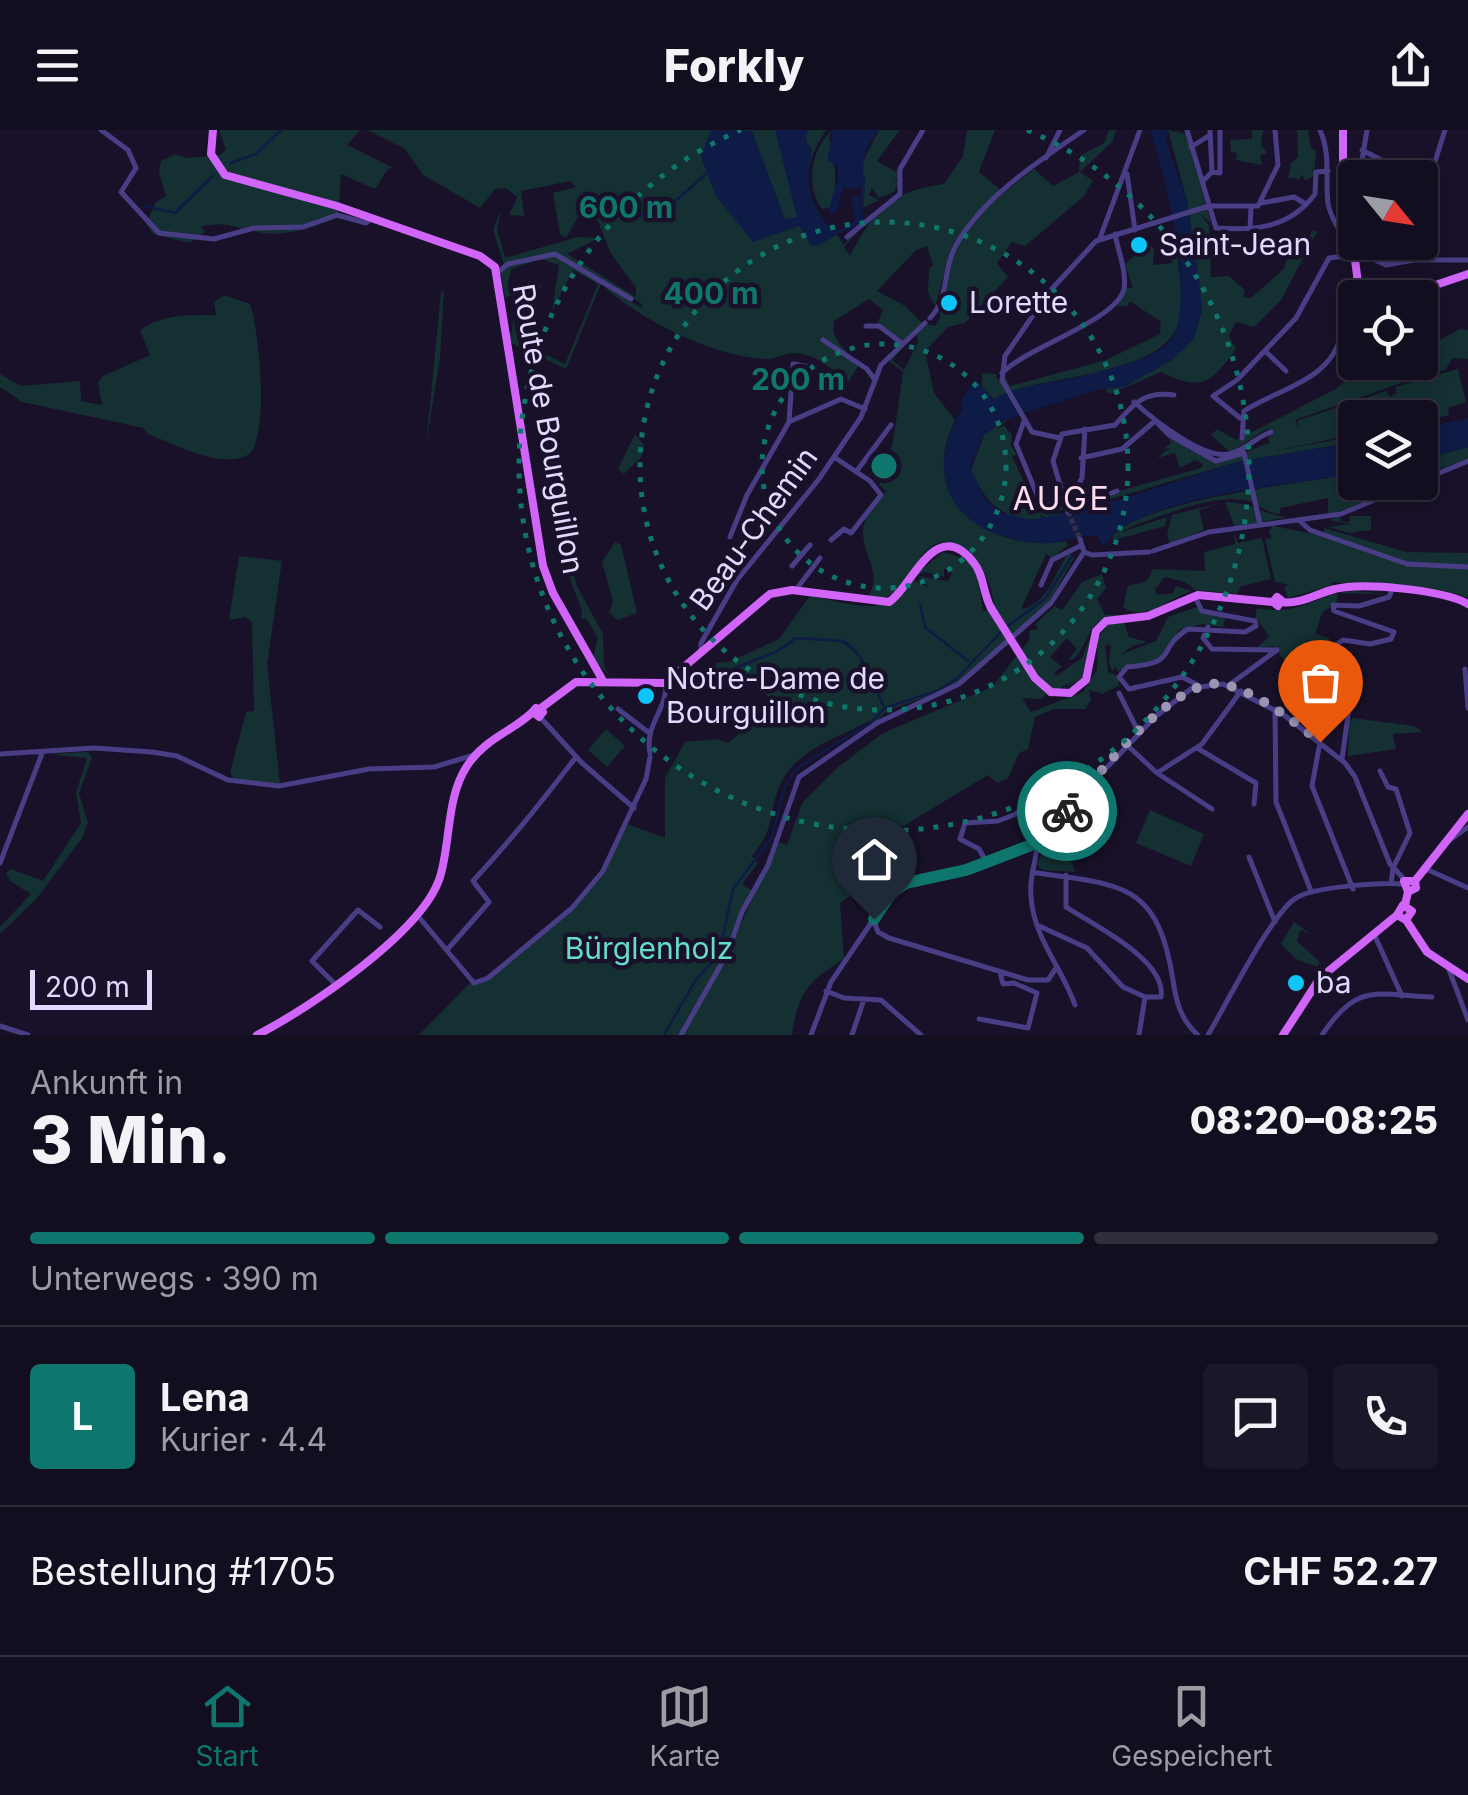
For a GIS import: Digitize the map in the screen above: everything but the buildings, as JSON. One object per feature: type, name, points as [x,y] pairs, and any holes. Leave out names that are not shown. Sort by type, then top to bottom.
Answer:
[{"type":"main road","name":"Route de Bourguillon","points":[[213,130],[211,154],[225,175],[372,218],[480,256],[498,272],[544,566],[557,601],[602,679]]},
{"type":"main road","points":[[1343,130],[1347,160]]},
{"type":"main road","points":[[1438,284],[1468,274]]},
{"type":"main road","points":[[257,1035],[335,984],[418,916],[438,882],[458,784],[474,755],[505,729],[538,713],[572,684],[602,679],[650,685],[666,682],[760,600],[794,590],[885,603],[902,592],[926,556],[953,550],[974,564],[992,608],[1040,685],[1051,692],[1070,693],[1086,680],[1101,624],[1199,598],[1294,603],[1344,587],[1444,594],[1468,604]]},
{"type":"main road","points":[[1282,1035],[1316,983],[1374,934],[1412,911],[1406,905],[1408,884],[1426,869],[1468,814]]},
{"type":"main road","points":[[1402,918],[1421,947],[1468,979]]},
{"type":"street","points":[[101,130],[134,158],[136,168],[122,192],[158,233],[214,239],[254,228],[303,227],[337,215],[366,223],[372,218]]},
{"type":"street","points":[[847,237],[900,194],[900,170],[923,130]]},
{"type":"street","points":[[1046,158],[1060,130]]},
{"type":"street","points":[[1046,158],[1084,130]]},
{"type":"street","points":[[1060,438],[1041,437],[1023,419],[1002,376],[1006,354],[1049,292],[1100,238],[1140,130]]},
{"type":"street","points":[[1186,130],[1216,228],[1278,225],[1304,204],[1317,185],[1316,172],[1328,171]]},
{"type":"street","points":[[1192,147],[1211,132],[1222,130],[1216,172],[1204,180]]},
{"type":"street","points":[[1261,203],[1278,166],[1275,130]]},
{"type":"street","points":[[1320,130],[1328,171],[1328,206],[1338,219]]},
{"type":"street","points":[[1361,160],[1367,130]]},
{"type":"street","points":[[1435,160],[1445,130]]},
{"type":"street","points":[[1211,132],[1216,172]]},
{"type":"street","points":[[1362,150],[1381,160]]},
{"type":"street","name":"Beau-Chemin","points":[[701,652],[707,632],[737,580],[834,457],[866,408],[882,366],[942,303],[955,246],[985,206],[1046,158]]},
{"type":"street","points":[[1126,169],[1135,230]]},
{"type":"street","points":[[1100,238],[1207,207],[1251,208],[1294,197],[1304,204]]},
{"type":"street","points":[[1250,228],[1251,208]]},
{"type":"street","points":[[1002,376],[1014,362],[1095,319],[1123,290],[1115,234]]},
{"type":"street","points":[[498,272],[508,264],[555,254],[631,299]]},
{"type":"street","points":[[1242,438],[1240,418],[1213,396],[1265,351],[1303,309],[1322,266],[1329,258],[1338,257]]},
{"type":"street","points":[[1370,260],[1382,264],[1468,260]]},
{"type":"street","points":[[866,326],[879,326],[903,344]]},
{"type":"street","points":[[823,340],[867,369],[875,380]]},
{"type":"street","points":[[1240,418],[1262,400],[1323,370],[1338,348]]},
{"type":"street","points":[[1265,351],[1286,372]]},
{"type":"street","points":[[730,537],[747,495],[789,422],[793,364],[805,366]]},
{"type":"street","points":[[867,369],[882,366]]},
{"type":"street","points":[[1067,507],[1053,462],[1060,438],[1069,430],[1116,424],[1134,402],[1157,394],[1174,395]]},
{"type":"street","points":[[789,422],[842,399],[866,408]]},
{"type":"street","points":[[1134,402],[1168,436],[1216,461],[1246,457],[1260,524]]},
{"type":"street","points":[[1023,419],[1016,444],[1041,508],[1067,507],[1117,490]]},
{"type":"street","points":[[1157,423],[1224,455],[1271,432]]},
{"type":"street","points":[[1081,458],[1126,446],[1157,423]]},
{"type":"street","points":[[856,472],[891,426]]},
{"type":"street","points":[[1067,507],[1082,478],[1084,429]]},
{"type":"street","points":[[831,540],[844,529],[851,533],[881,495],[834,457]]},
{"type":"street","points":[[1438,474],[1468,461]]},
{"type":"street","points":[[1303,524],[1378,500]]},
{"type":"street","points":[[1041,585],[1052,560],[1082,545],[1122,557],[1154,551],[1209,532],[1260,524],[1303,524],[1407,564],[1468,568]]},
{"type":"street","points":[[810,545],[795,563],[810,571]]},
{"type":"street","points":[[680,1035],[701,1002],[768,866],[786,808],[804,772],[877,724],[959,684],[1052,602],[1082,545]]},
{"type":"street","points":[[794,590],[820,558]]},
{"type":"street","points":[[1274,586],[1277,600]]},
{"type":"street","points":[[1342,760],[1354,672],[1348,662],[1334,654],[1333,647],[1343,640],[1376,644],[1391,639],[1394,632],[1332,608],[1336,602],[1359,606],[1390,597],[1392,590]]},
{"type":"street","points":[[1199,598],[1202,611],[1239,615],[1256,622],[1250,632],[1208,627],[1183,631],[1163,660],[1153,666],[1127,667],[1119,677],[1129,689],[1182,677],[1198,685],[1229,685],[1274,709],[1342,760],[1355,776],[1392,868],[1408,884]]},
{"type":"street","points":[[1208,627],[1204,638],[1212,650],[1277,650],[1229,685]]},
{"type":"street","points":[[1464,669],[1468,708]]},
{"type":"street","points":[[602,679],[606,692]]},
{"type":"street","points":[[418,916],[474,983],[488,978],[590,888],[611,858],[634,808],[650,755],[648,732],[664,701],[666,682]]},
{"type":"street","points":[[811,1035],[826,992],[892,892],[906,883],[987,863],[1036,844],[1139,732],[1198,685]]},
{"type":"street","points":[[1157,772],[1197,748],[1242,692]]},
{"type":"street","points":[[1119,694],[1139,732]]},
{"type":"street","points":[[618,708],[648,732]]},
{"type":"street","points":[[1274,709],[1276,802],[1311,891]]},
{"type":"street","points":[[538,713],[576,757],[634,808]]},
{"type":"street","points":[[1320,742],[1312,786],[1353,889]]},
{"type":"street","points":[[1127,745],[1157,772],[1212,809]]},
{"type":"street","points":[[0,754],[106,748],[161,753],[224,779],[279,786],[382,768],[434,767],[474,755]]},
{"type":"street","points":[[1197,748],[1256,783],[1254,804]]},
{"type":"street","points":[[0,864],[43,752]]},
{"type":"street","points":[[446,950],[489,902],[486,893],[473,881],[528,822],[540,800],[576,757]]},
{"type":"street","points":[[1380,771],[1388,788],[1396,790],[1409,825],[1408,838],[1392,868],[1390,884]]},
{"type":"street","points":[[987,863],[980,849],[960,839],[965,823],[998,821],[1016,814],[1051,778],[1074,804]]},
{"type":"street","points":[[1447,842],[1468,827]]},
{"type":"street","points":[[1036,844],[1031,898],[1037,924],[1056,968],[1066,978],[1074,1005]]},
{"type":"street","points":[[1248,857],[1275,922]]},
{"type":"street","points":[[1426,869],[1468,888]]},
{"type":"street","points":[[1032,872],[1116,885],[1150,912],[1167,944],[1180,1011],[1198,1035]]},
{"type":"street","points":[[1037,924],[1087,948],[1123,987],[1144,997],[1161,997],[1160,982],[1136,952],[1066,907],[1066,876]]},
{"type":"street","points":[[1208,1035],[1286,906],[1311,891],[1408,884]]},
{"type":"street","points":[[335,984],[312,961],[358,910],[380,927]]},
{"type":"street","points":[[874,919],[885,937],[1000,972],[1038,982],[1048,980],[1056,968]]},
{"type":"street","points":[[1374,934],[1402,996]]},
{"type":"street","points":[[1448,967],[1468,1020]]},
{"type":"street","points":[[979,1018],[1028,1028],[1036,990],[1014,982],[1003,984],[1000,972]]},
{"type":"street","points":[[1322,1035],[1343,1007],[1360,996],[1390,990],[1402,996],[1432,997]]},
{"type":"street","points":[[826,992],[880,1000],[921,1035]]},
{"type":"street","points":[[1138,1035],[1144,997]]},
{"type":"street","points":[[852,1035],[864,999]]},
{"type":"street","points":[[0,1026],[28,1035]]},
{"type":"green space","points":[[219,130],[360,130],[347,145],[393,168],[388,169],[375,189],[341,174],[338,218],[308,228],[267,233],[216,224],[201,227],[205,232],[190,243],[153,234],[146,224],[156,202],[166,196],[159,173],[161,161],[175,154],[187,158],[220,155],[226,150]]},
{"type":"green space","points":[[367,130],[826,130],[809,166],[808,186],[817,209],[843,245],[866,222],[844,247],[850,256],[886,205],[910,192],[944,184],[963,156],[967,130],[995,130],[979,172],[1001,190],[970,220],[952,246],[935,307],[928,292],[929,268],[933,265],[927,246],[916,250],[877,291],[905,306],[922,323],[904,341],[877,324],[883,310],[869,299],[834,321],[837,340],[860,363],[848,382],[810,356],[743,356],[678,334],[618,298],[603,286],[642,308],[642,304],[577,264],[601,284],[566,369],[505,340],[503,331],[512,333],[513,318],[518,341],[565,364],[598,284],[573,270],[552,311],[559,265],[541,259],[511,269],[507,287],[526,290],[541,284],[540,289],[505,297],[501,274],[505,267],[493,230],[501,210],[497,229],[505,258],[578,237],[599,238],[567,254],[636,297],[636,288],[610,252],[593,209],[579,215],[566,238],[560,234],[553,193],[576,187],[570,181],[521,191],[524,216],[509,215],[517,197],[506,188],[495,189],[480,208],[423,175],[405,149]]},
{"type":"green space","points":[[833,130],[829,137],[835,172],[834,197],[832,207],[822,209],[813,189],[813,166],[820,146]]},
{"type":"green space","points":[[879,130],[900,130],[877,161],[896,172],[907,154],[898,181],[893,176],[898,183],[894,192],[879,198],[872,188],[869,195],[879,200],[861,209],[862,164]]},
{"type":"green space","name":"Bürglenholz","points":[[1109,130],[1116,130],[1113,141],[1080,172],[1093,181],[1084,196],[1025,246],[1012,242],[997,263],[1008,277],[965,323],[948,327],[925,351],[934,393],[955,420],[945,449],[945,475],[952,497],[967,516],[986,530],[1011,539],[1037,543],[1066,541],[1068,545],[1052,558],[1046,554],[1021,609],[1045,594],[1069,553],[1074,558],[1046,608],[969,676],[947,689],[887,711],[872,725],[869,721],[831,739],[796,763],[780,785],[768,828],[752,856],[758,863],[742,884],[753,891],[731,933],[739,928],[779,842],[787,845],[802,803],[837,768],[883,733],[992,687],[1030,639],[1029,631],[1038,629],[1035,624],[1055,606],[1062,610],[1082,582],[1102,574],[1106,588],[1097,599],[1105,615],[1126,615],[1096,624],[1074,659],[1068,660],[1077,649],[1067,638],[1050,657],[1062,667],[1054,672],[1056,676],[1082,658],[1093,630],[1082,679],[1061,690],[1079,677],[1059,689],[1052,688],[1042,699],[1022,698],[1031,712],[1083,692],[1097,670],[1098,638],[1107,625],[1124,622],[1129,637],[1147,642],[1122,654],[1156,641],[1168,617],[1197,607],[1204,614],[1226,615],[1223,627],[1202,624],[1179,630],[1157,663],[1128,665],[1118,672],[1115,666],[1113,672],[1109,663],[1111,646],[1105,644],[1108,672],[1118,676],[1119,685],[1103,694],[1089,690],[1091,700],[1085,709],[1054,709],[1035,717],[1028,749],[1019,753],[1008,778],[997,783],[988,775],[900,828],[891,860],[840,903],[844,959],[807,989],[792,1035],[419,1035],[470,983],[489,980],[573,909],[603,874],[627,824],[665,838],[665,778],[685,742],[716,739],[728,743],[753,722],[756,712],[778,708],[769,705],[766,692],[800,684],[796,672],[709,685],[707,675],[717,663],[729,662],[779,639],[810,596],[853,605],[881,605],[904,593],[913,580],[929,588],[918,576],[948,581],[952,573],[944,568],[944,577],[925,572],[914,576],[943,552],[968,560],[977,579],[983,611],[994,609],[988,581],[977,560],[956,544],[943,542],[923,555],[891,595],[868,596],[873,577],[863,529],[886,491],[879,485],[893,442],[903,372],[888,360],[911,339],[892,360],[904,370],[918,342],[917,334],[926,324],[935,326],[941,316],[938,312],[950,310],[958,299],[952,292],[944,304],[948,272],[961,240],[982,213],[1034,169],[1053,186],[1079,172],[1080,156],[1104,143]]},
{"type":"green space","points":[[1168,130],[1186,134],[1211,223],[1201,214],[1209,226],[1211,277],[1229,276],[1245,290],[1243,297],[1251,298],[1284,269],[1289,249],[1300,251],[1313,230],[1317,232],[1281,300],[1254,327],[1236,322],[1229,336],[1236,349],[1211,377],[1195,383],[1161,372],[1110,394],[1105,390],[1154,369],[1202,311],[1187,201]]},
{"type":"green space","points":[[1252,130],[1263,130],[1261,145],[1267,153],[1260,155],[1262,165],[1236,160],[1237,153],[1231,152],[1230,140],[1252,139]]},
{"type":"green space","points":[[1297,130],[1308,130],[1311,148],[1316,151],[1314,176],[1306,181],[1302,175],[1299,179],[1288,178],[1291,163],[1298,157]]},
{"type":"green space","points":[[1175,236],[1181,313],[1172,335],[1155,351],[1130,363],[1014,390],[994,399],[982,388],[982,373],[996,374],[998,381],[1004,374],[1010,386],[1106,360],[1160,334],[1161,322],[1130,301],[1127,306],[1115,306],[1127,288],[1133,288],[1125,264],[1148,244],[1154,248],[1153,265],[1172,263],[1169,237]]},
{"type":"green space","points":[[444,289],[440,358],[426,445],[441,293]]},
{"type":"green space","points":[[224,295],[250,304],[257,336],[261,409],[254,447],[246,456],[210,457],[148,434],[144,428],[22,402],[0,387],[0,374],[21,386],[80,381],[81,401],[102,405],[98,382],[103,376],[150,355],[140,330],[167,318],[216,315],[214,302]]},
{"type":"green space","points":[[1460,329],[1468,330],[1468,359],[1453,358],[1445,370],[1438,371],[1438,341]]},
{"type":"green space","points":[[1458,369],[1466,402],[1448,408],[1449,415],[1438,418],[1438,400],[1359,400],[1386,391],[1390,397],[1397,393],[1395,387],[1438,380],[1438,375]]},
{"type":"green space","points":[[1346,380],[1410,380],[1352,400],[1338,400],[1338,405],[1295,420],[1300,430],[1297,421],[1338,407],[1338,438],[1275,451],[1338,439],[1338,445],[1237,462],[1076,509],[1119,491],[1201,468],[1203,464],[1195,460],[1180,468],[1175,453],[1157,458],[1170,448],[1163,449],[1171,443],[1169,439],[1189,447],[1189,453],[1192,447],[1215,459],[1231,459],[1269,443],[1268,428],[1230,452],[1211,435],[1217,429],[1236,440],[1336,389]]},
{"type":"green space","points":[[1014,414],[994,431],[1004,425],[1012,435],[1011,445],[1017,455],[1012,456],[1030,495],[1011,505],[1038,513],[1063,503],[1065,509],[1050,514],[1062,513],[1046,518],[1040,514],[1042,519],[1017,517],[990,501],[971,470],[984,435]]},
{"type":"green space","points":[[635,434],[644,445],[642,456],[624,474],[618,469]]},
{"type":"green space","points":[[1468,447],[1468,459],[1438,470],[1438,455]]},
{"type":"green space","points":[[1338,477],[1338,500],[1369,500],[1328,514],[1328,498],[1280,508],[1280,514],[1249,501],[1216,500],[1122,532],[1167,517],[1165,526],[1114,540],[1112,536],[1158,512],[1264,488]]},
{"type":"green space","points":[[1225,502],[1242,504],[1287,517],[1235,527]]},
{"type":"green space","points":[[1220,503],[1199,510],[1204,530],[1170,544],[1167,534],[1172,515]]},
{"type":"green space","points":[[554,505],[577,586],[603,634],[604,666],[610,676],[593,659],[598,638],[586,618],[581,619],[582,610],[560,554]]},
{"type":"green space","points":[[1340,516],[1341,522],[1349,522],[1350,516],[1371,516],[1371,530],[1349,533],[1328,527],[1350,524],[1329,520]]},
{"type":"green space","points":[[1269,525],[1324,536],[1324,528],[1406,552],[1468,553],[1468,598],[1447,591],[1331,582],[1333,585],[1288,598],[1284,587],[1290,585],[1275,582],[1265,538],[1271,539],[1269,529],[1273,529]]},
{"type":"green space","points":[[1234,532],[1238,543],[1262,538],[1271,579],[1241,586],[1237,594],[1195,590],[1185,582],[1165,577],[1155,589],[1157,595],[1173,593],[1176,586],[1192,591],[1148,611],[1123,607],[1128,586],[1147,581],[1153,569],[1205,571],[1204,552],[1235,544]]},
{"type":"green space","points":[[615,542],[621,545],[637,613],[618,620],[609,613],[613,602],[602,562]]},
{"type":"green space","points":[[239,556],[282,561],[267,664],[280,784],[235,780],[230,773],[246,712],[254,711],[252,622],[245,617],[229,620]]},
{"type":"green space","points":[[1338,593],[1337,602],[1322,613],[1315,634],[1329,638],[1332,654],[1351,671],[1345,671],[1345,677],[1307,679],[1307,669],[1298,669],[1300,658],[1283,659],[1274,646],[1243,651],[1258,647],[1269,636],[1255,617],[1257,608],[1298,607]]},
{"type":"green space","points":[[1353,718],[1414,726],[1423,732],[1393,734],[1396,749],[1348,756],[1349,722]]},
{"type":"green space","points":[[606,729],[625,746],[607,767],[588,750]]},
{"type":"green space","points":[[88,752],[92,758],[79,793],[88,823],[82,838],[37,898],[0,934],[0,927],[31,894],[10,881],[6,873],[11,869],[43,881],[81,823],[76,793],[87,758],[48,754]]},
{"type":"green space","points":[[1150,810],[1204,834],[1191,866],[1136,843]]},
{"type":"green space","points":[[1046,843],[1072,863],[1075,872],[1042,870],[1037,864]]},
{"type":"green space","points":[[1294,922],[1309,933],[1300,930],[1297,941],[1320,962],[1317,967],[1296,959],[1281,944]]},
{"type":"water","points":[[711,130],[752,131],[785,219],[797,217],[775,130],[808,130],[806,140],[812,149],[809,184],[819,213],[834,232],[856,221],[851,197],[860,196],[861,221],[817,246],[811,245],[799,226],[753,242],[716,196],[701,157]]},
{"type":"water","points":[[833,130],[879,130],[865,154],[864,181],[857,189],[837,188],[838,167],[827,160]]},
{"type":"water","points":[[1150,130],[1168,130],[1166,142],[1187,200],[1202,311],[1194,339],[1172,360],[1124,387],[1095,390],[1004,420],[984,435],[970,466],[985,500],[1002,513],[1031,520],[1103,505],[1237,462],[1338,445],[1338,476],[1238,491],[1178,505],[1126,525],[1103,546],[1097,536],[1045,543],[1009,538],[985,529],[966,516],[953,500],[945,480],[944,458],[950,434],[963,408],[961,400],[976,380],[994,399],[1016,390],[1133,362],[1154,354],[1169,342],[1177,325],[1181,300],[1180,271],[1163,175]]},
{"type":"water","points":[[1468,418],[1468,447],[1438,455],[1438,425]]},
{"type":"waterway","points":[[231,163],[256,154],[281,130]]},
{"type":"waterway","points":[[672,204],[707,173]]},
{"type":"waterway","points":[[145,206],[175,213],[214,175]]},
{"type":"waterway","points":[[849,229],[862,220],[864,177]]},
{"type":"waterway","points":[[833,210],[841,180]]},
{"type":"waterway","points":[[636,217],[666,207]]},
{"type":"waterway","points":[[1008,626],[1045,599],[1072,556]]},
{"type":"waterway","points":[[920,604],[925,627],[968,661]]},
{"type":"waterway","points":[[664,1035],[695,981],[719,954],[733,889],[772,837],[785,786],[796,769],[871,722],[885,708],[939,690],[956,679],[1002,631]]},
{"type":"waterway","points":[[723,675],[795,638],[842,641],[862,660],[883,705]]},
{"type":"tunnel","points":[[1068,512],[1080,539]]},
{"type":"way so far","points":[[1067,811],[1155,717],[1186,692],[1203,684],[1229,685],[1284,715],[1320,742]]},
{"type":"place","name":"Saint-Jean","points":[[1139,245]]},
{"type":"place","name":"Lorette","points":[[949,303]]},
{"type":"place","name":"Notre-Dame de Bourguillon","points":[[646,696]]},
{"type":"place","name":"ba","points":[[1296,983]]},
{"type":"district","name":"AUGE","points":[[1062,499]]},
{"type":"route","points":[[874,919],[875,912],[892,892],[906,883],[966,870],[1034,840],[1039,842],[1067,811]]}]
